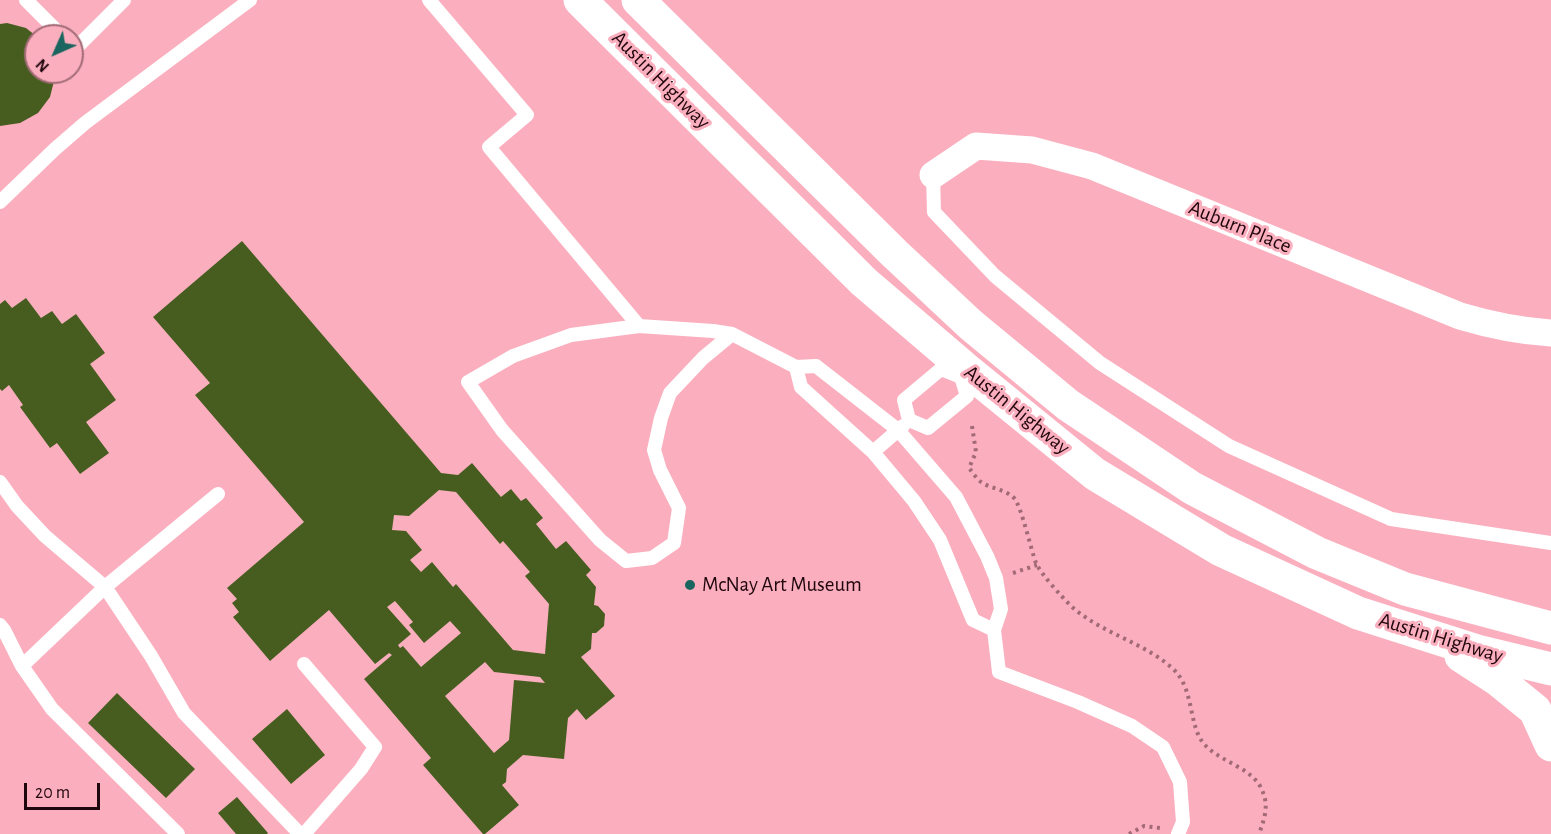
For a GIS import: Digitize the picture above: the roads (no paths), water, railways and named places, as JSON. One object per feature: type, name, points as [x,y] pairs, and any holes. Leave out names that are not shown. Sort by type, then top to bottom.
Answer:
[{"type":"main road","name":"Austin Highway","points":[[580,0],[864,282],[978,360],[1068,405],[1192,488],[1317,553],[1405,589],[1551,627]]},
{"type":"main road","name":"Austin Highway","points":[[638,0],[894,254],[978,360],[1095,474],[1221,550],[1358,613],[1477,651],[1551,669]]},
{"type":"main road","points":[[1426,634],[1498,680],[1535,710],[1551,746]]},
{"type":"street","name":"Auburn Place","points":[[933,174],[976,146],[1032,150],[1062,157],[1092,166],[1460,316],[1492,326],[1551,333]]},
{"type":"lane","points":[[26,0],[50,24]]},
{"type":"lane","points":[[84,40],[124,0]]},
{"type":"lane","points":[[0,202],[85,123],[250,0]]},
{"type":"lane","points":[[429,0],[528,115],[489,147],[639,326]]},
{"type":"lane","points":[[933,174],[934,212],[995,276],[1100,363],[1229,446],[1391,519],[1551,543]]},
{"type":"lane","points":[[732,334],[703,358],[670,393],[661,418],[654,450],[660,470],[679,508],[674,543],[652,558],[626,561],[600,540],[502,430],[468,382],[513,356],[571,335],[639,326],[732,334],[796,367],[816,366],[898,430],[956,497],[996,578],[1002,609],[994,630],[999,672],[1078,702],[1132,726],[1163,747],[1180,782],[1183,822],[1174,832]]},
{"type":"lane","points":[[909,420],[928,428],[967,396],[978,360]]},
{"type":"lane","points":[[909,420],[904,400],[926,380],[941,369],[978,360]]},
{"type":"lane","points":[[796,367],[801,387],[873,452],[914,501],[940,540],[973,620],[994,630]]},
{"type":"lane","points":[[873,452],[909,420]]},
{"type":"lane","points":[[0,482],[17,506],[45,536],[105,587],[151,656],[184,713],[302,834],[361,769],[375,747],[304,664]]},
{"type":"lane","points":[[22,666],[105,587],[218,494]]},
{"type":"lane","points":[[0,504],[17,506]]},
{"type":"lane","points":[[0,625],[22,666],[52,709],[178,834]]},
{"type":"place","name":"McNay Art Museum","points":[[690,585]]}]
